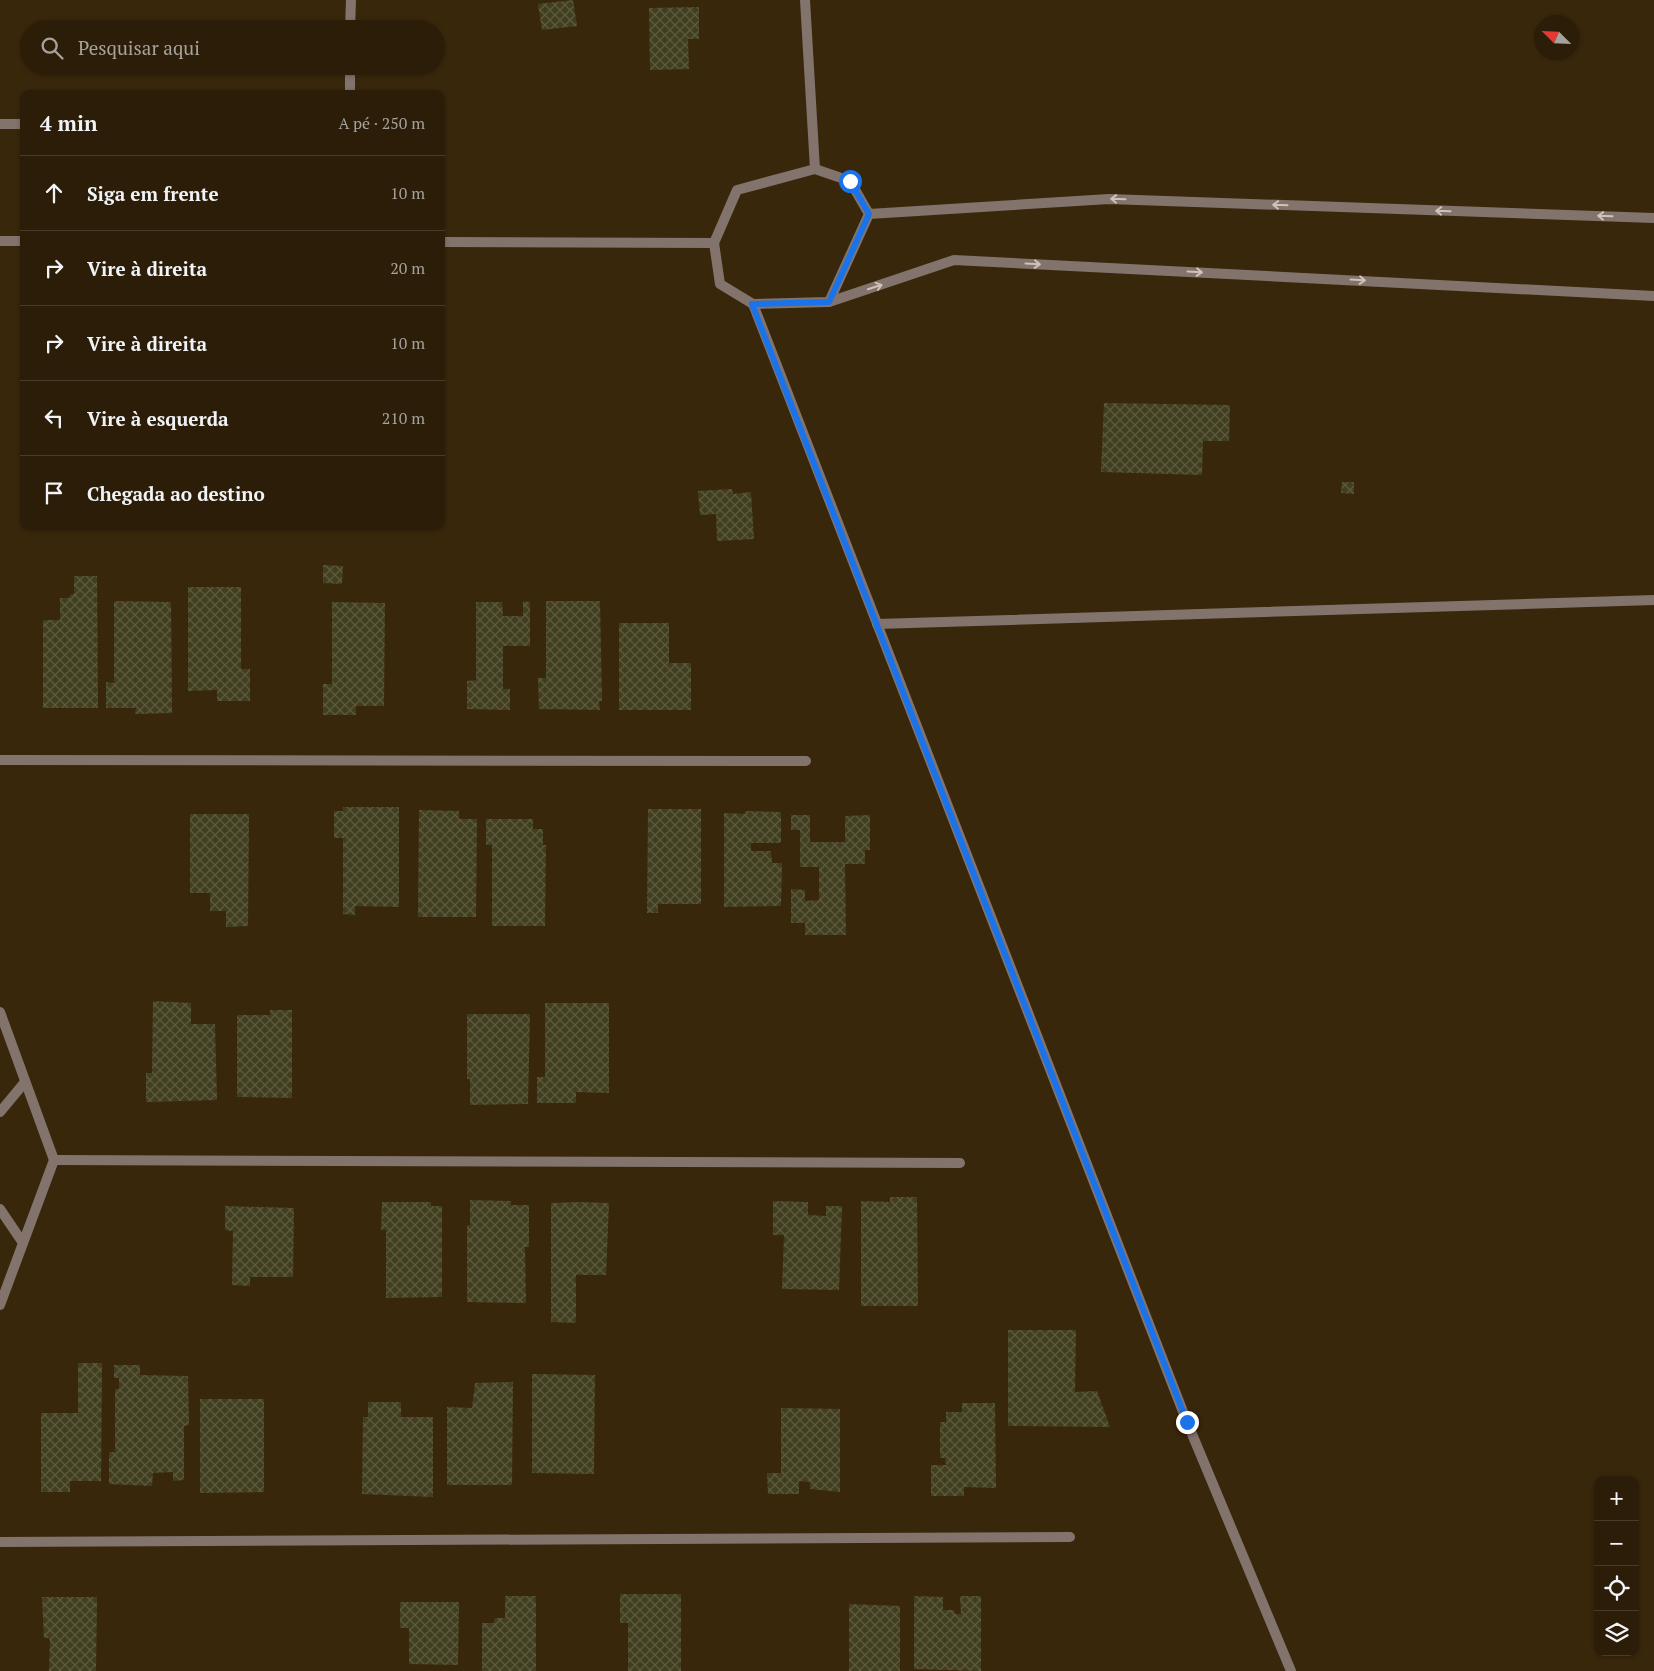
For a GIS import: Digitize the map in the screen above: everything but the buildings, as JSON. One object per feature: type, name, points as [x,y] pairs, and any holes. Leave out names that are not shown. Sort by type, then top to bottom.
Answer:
[{"type":"street","points":[[350,20],[351,0]]},
{"type":"street","points":[[804,0],[815,169]]},
{"type":"street","points":[[350,75],[350,90]]},
{"type":"street","points":[[0,124],[20,124]]},
{"type":"street","points":[[869,214],[850,181],[815,169],[736,190],[714,243],[720,284],[752,304],[829,302],[954,260],[1654,296]]},
{"type":"street","points":[[869,214],[1109,199],[1654,218]]},
{"type":"street","points":[[829,302],[869,214]]},
{"type":"street","points":[[0,241],[20,241]]},
{"type":"street","points":[[445,242],[714,243]]},
{"type":"street","points":[[752,304],[1187,1422],[1291,1671]]},
{"type":"street","points":[[877,624],[1654,600]]},
{"type":"street","points":[[0,760],[806,761]]},
{"type":"street","points":[[0,1012],[54,1160],[0,1305]]},
{"type":"street","points":[[0,1112],[25,1082]]},
{"type":"street","points":[[54,1160],[960,1164]]},
{"type":"street","points":[[0,1209],[23,1243]]},
{"type":"street","points":[[0,1542],[1070,1537]]},
{"type":"route","points":[[850,181],[869,214],[829,302],[752,304],[1187,1422]]}]
